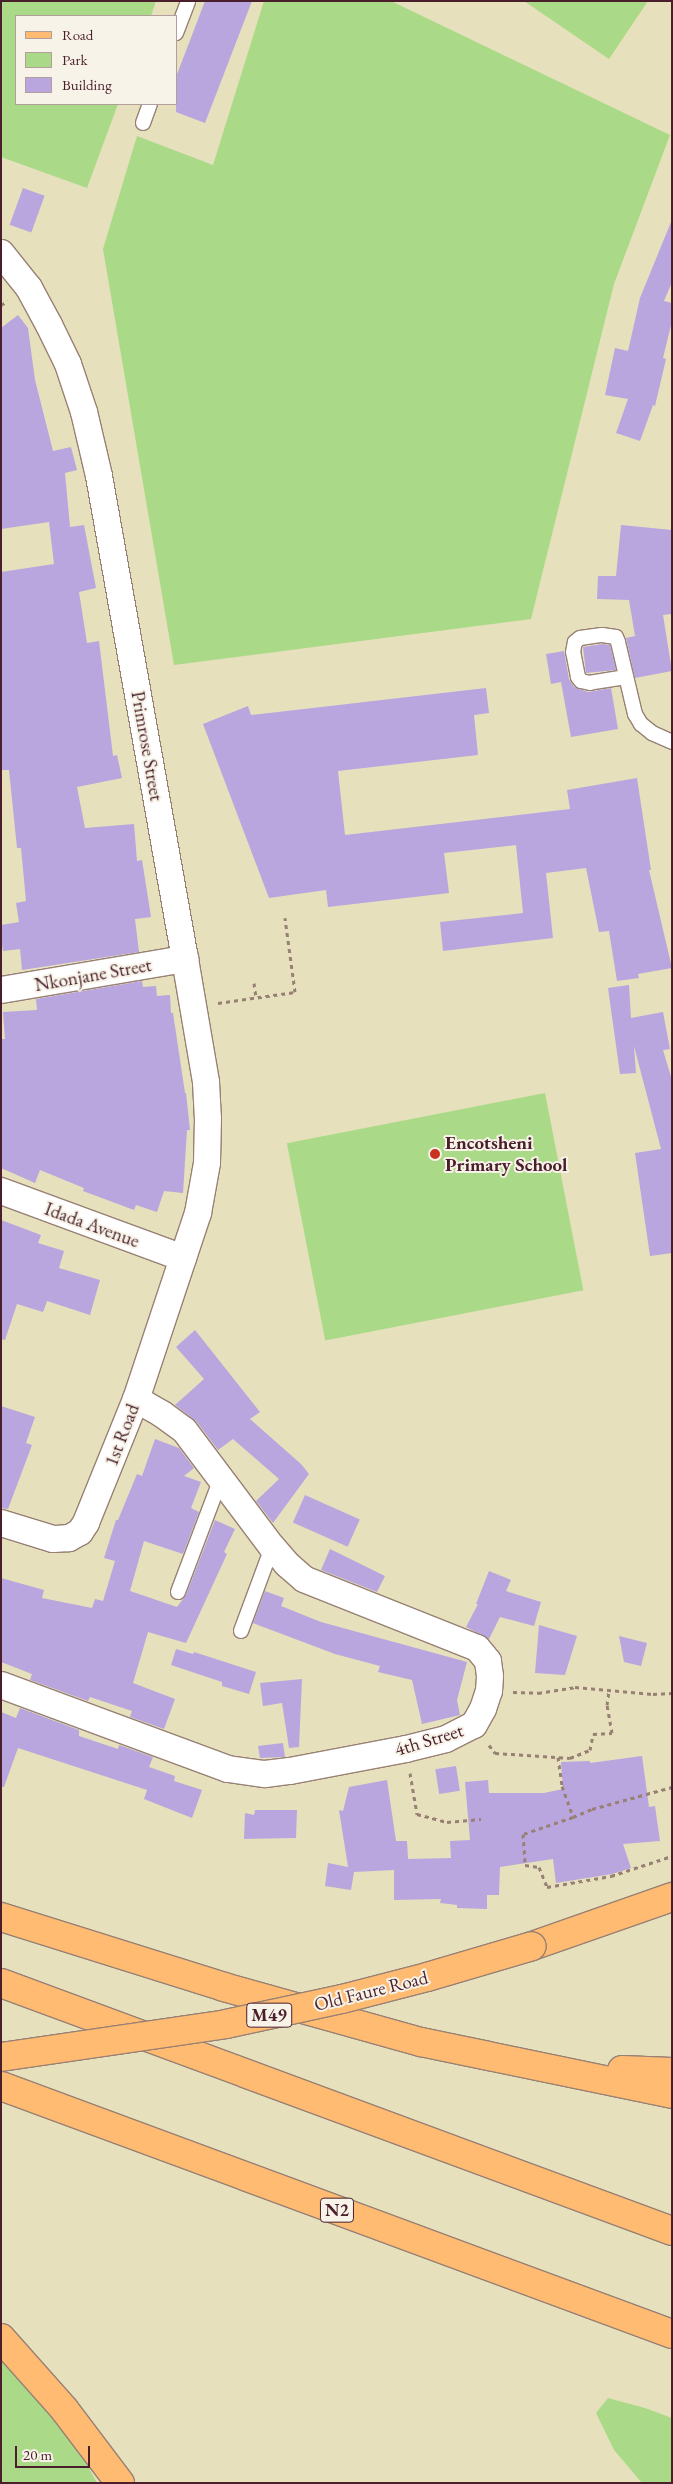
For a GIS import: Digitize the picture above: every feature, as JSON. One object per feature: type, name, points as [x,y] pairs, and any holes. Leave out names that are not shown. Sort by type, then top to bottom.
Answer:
[{"type":"main road","name":"Old Faure Road","points":[[1,2057],[156,2036],[246,2020],[418,1979],[532,1946],[672,1897]]},
{"type":"main road","points":[[1,1917],[224,1987],[422,2042],[672,2094]]},
{"type":"main road","points":[[1,1983],[672,2231]]},
{"type":"main road","points":[[546,2068],[672,2072]]},
{"type":"main road","name":"N2","points":[[1,2086],[672,2334]]},
{"type":"main road","points":[[1,2338],[64,2409],[120,2483]]},
{"type":"street","name":"Primrose Street","points":[[1,253],[29,288],[50,325],[68,364],[84,412],[99,476],[186,959],[206,1082],[208,1118],[207,1163],[200,1204],[183,1258]]},
{"type":"street","name":"Nkonjane Street","points":[[1,990],[186,959]]},
{"type":"street","name":"Idada Avenue","points":[[1,1192],[183,1258]]},
{"type":"street","name":"1st Road","points":[[1,1523],[53,1539],[69,1538],[80,1532],[94,1506],[136,1399],[183,1258]]},
{"type":"street","name":"4th Street","points":[[1,1684],[200,1760],[247,1773],[290,1771],[406,1749],[446,1739],[474,1726],[489,1691],[490,1676],[488,1661],[477,1648],[304,1579],[272,1547],[184,1430],[162,1414],[136,1399]]},
{"type":"lane","points":[[178,28],[188,1]]},
{"type":"lane","points":[[143,123],[150,105]]},
{"type":"lane","points":[[626,677],[635,714],[641,724],[672,742]]},
{"type":"lane","points":[[178,1592],[221,1478]]},
{"type":"lane","points":[[241,1631],[272,1547]]},
{"type":"path","points":[[216,1004],[295,992],[285,918]]},
{"type":"path","points":[[254,984],[256,998]]},
{"type":"path","points":[[489,1691],[538,1693],[574,1686],[672,1693]]},
{"type":"path","points":[[474,1726],[495,1753],[570,1758],[590,1750],[593,1734],[612,1734],[607,1705],[609,1690]]},
{"type":"path","points":[[406,1749],[417,1814],[447,1822],[481,1819]]},
{"type":"path","points":[[558,1757],[562,1786],[573,1817]]},
{"type":"path","points":[[672,1787],[592,1809],[523,1834],[525,1865],[539,1867],[547,1887],[611,1876],[672,1856]]},
{"type":"green space","points":[[1,1],[156,1],[151,15],[15,15],[15,105],[118,105],[87,188],[1,157]]},
{"type":"green space","points":[[264,1],[391,1],[670,135],[614,284],[531,619],[174,665],[103,249],[137,136],[213,165]]},
{"type":"green space","points":[[524,1],[648,1],[609,59]]},
{"type":"green space","points":[[545,1093],[583,1290],[325,1340],[287,1143]]},
{"type":"green space","points":[[1,2347],[46,2389],[97,2483],[1,2483]]},
{"type":"green space","points":[[608,2398],[672,2418],[672,2483],[642,2483],[614,2450],[596,2413]]},
{"type":"building","points":[[205,1],[252,1],[205,123],[176,112],[176,105],[178,105],[178,72]]},
{"type":"building","points":[[23,188],[45,196],[31,233],[10,225]]},
{"type":"building","points":[[671,222],[672,282],[664,301],[672,303],[672,321],[663,358],[666,359],[655,406],[653,405],[640,441],[616,433],[628,399],[605,395],[615,348],[628,351],[640,298]]},
{"type":"building","points":[[18,315],[28,328],[35,380],[53,451],[71,447],[77,470],[65,473],[70,527],[84,525],[96,588],[79,592],[87,643],[99,641],[113,756],[117,755],[122,778],[77,787],[85,828],[134,824],[137,861],[142,860],[151,917],[135,919],[139,952],[22,970],[20,949],[3,951],[1,938],[1,925],[19,922],[16,903],[26,901],[21,848],[17,848],[9,770],[1,770],[1,572],[54,564],[49,522],[1,529],[1,328]]},
{"type":"building","points":[[621,525],[672,530],[672,614],[663,615],[672,671],[635,678],[626,638],[635,636],[629,600],[597,599],[598,576],[616,576]]},
{"type":"building","points":[[602,644],[610,645],[616,670],[586,673],[583,647]]},
{"type":"building","points":[[564,651],[569,679],[574,687],[588,692],[611,688],[618,729],[571,737],[561,682],[551,684],[546,654]]},
{"type":"building","points":[[486,688],[489,713],[474,715],[478,755],[338,771],[345,835],[570,809],[567,790],[637,778],[651,870],[649,870],[672,968],[638,974],[639,978],[617,981],[609,931],[599,932],[586,868],[546,873],[553,938],[443,951],[440,922],[523,913],[516,845],[444,853],[449,893],[328,907],[326,890],[269,898],[203,724],[248,706],[251,715]]},
{"type":"building","points":[[142,981],[143,987],[156,986],[157,996],[170,995],[171,1013],[173,1013],[186,1093],[190,1130],[187,1130],[183,1193],[164,1191],[157,1212],[136,1205],[134,1210],[83,1191],[84,1188],[40,1170],[35,1183],[1,1168],[1,1039],[5,1039],[3,1012],[37,1010],[36,999]]},
{"type":"building","points":[[629,985],[631,1018],[663,1012],[670,1049],[663,1050],[672,1080],[672,1253],[650,1256],[635,1153],[661,1149],[634,1046],[636,1073],[620,1074],[608,988]]},
{"type":"building","points":[[1,1220],[41,1235],[38,1243],[64,1251],[59,1268],[100,1280],[90,1315],[47,1301],[43,1312],[17,1304],[5,1340],[1,1339]]},
{"type":"building","points":[[195,1330],[260,1412],[250,1419],[301,1464],[309,1474],[273,1523],[256,1501],[279,1479],[233,1439],[218,1450],[196,1421],[175,1405],[204,1379],[176,1347]]},
{"type":"building","points":[[1,1406],[35,1417],[26,1443],[32,1445],[8,1509],[1,1508]]},
{"type":"building","points":[[155,1439],[179,1448],[194,1468],[184,1476],[201,1482],[191,1508],[199,1512],[183,1554],[144,1541],[130,1591],[177,1607],[186,1595],[215,1520],[235,1529],[224,1552],[227,1554],[186,1643],[148,1632],[133,1683],[175,1699],[164,1729],[130,1717],[132,1711],[90,1697],[88,1701],[30,1680],[32,1674],[1,1662],[1,1578],[44,1590],[42,1598],[92,1608],[95,1599],[103,1601],[115,1561],[104,1558],[116,1520],[118,1520],[137,1474],[142,1476]]},
{"type":"building","points":[[305,1495],[360,1519],[348,1547],[293,1522]]},
{"type":"building","points":[[330,1549],[385,1576],[377,1592],[321,1570]]},
{"type":"building","points":[[489,1571],[511,1580],[506,1591],[541,1602],[534,1626],[500,1617],[489,1639],[466,1627],[478,1604],[476,1604]]},
{"type":"building","points":[[265,1591],[284,1598],[281,1606],[321,1622],[467,1662],[457,1700],[460,1715],[422,1724],[412,1680],[378,1672],[380,1666],[335,1654],[253,1623]]},
{"type":"building","points":[[539,1625],[577,1636],[565,1675],[535,1673]]},
{"type":"building","points":[[619,1636],[647,1643],[641,1666],[624,1662]]},
{"type":"building","points":[[176,1649],[193,1654],[194,1652],[256,1672],[249,1694],[222,1686],[222,1682],[171,1665]]},
{"type":"building","points":[[302,1679],[299,1747],[289,1748],[282,1703],[263,1706],[260,1683]]},
{"type":"building","points":[[20,1708],[79,1730],[79,1736],[118,1749],[119,1745],[153,1757],[149,1767],[175,1776],[174,1781],[202,1790],[192,1818],[144,1799],[147,1790],[18,1748],[4,1787],[1,1787],[1,1712],[16,1718]]},
{"type":"building","points":[[283,1743],[285,1757],[260,1758],[258,1746]]},
{"type":"building","points":[[642,1756],[649,1807],[655,1806],[660,1841],[623,1844],[631,1868],[612,1874],[556,1883],[553,1859],[500,1867],[499,1895],[487,1895],[487,1909],[457,1908],[457,1905],[440,1903],[441,1899],[394,1900],[394,1870],[354,1872],[351,1890],[325,1886],[328,1863],[348,1867],[339,1810],[343,1811],[349,1787],[387,1780],[396,1841],[407,1841],[408,1859],[451,1858],[450,1841],[470,1840],[465,1782],[488,1780],[489,1793],[544,1793],[563,1789],[561,1762],[590,1761],[590,1763]]},
{"type":"building","points":[[456,1766],[460,1791],[439,1794],[435,1769]]},
{"type":"building","points":[[255,1810],[297,1810],[296,1838],[244,1839],[245,1813],[254,1815]]},
{"type":"place","name":"Encotsheni Primary School","points":[[435,1154]]}]
